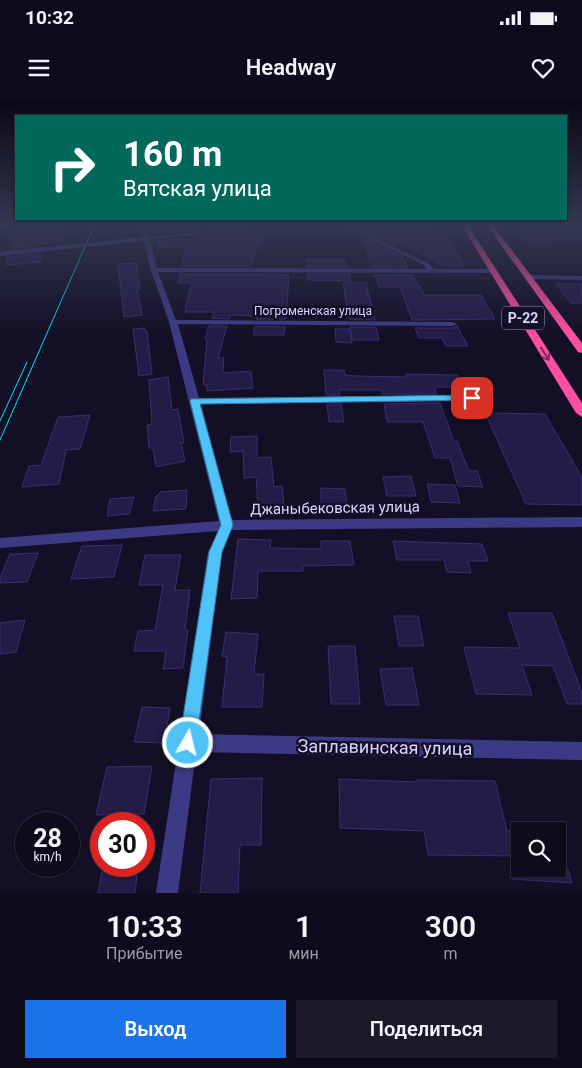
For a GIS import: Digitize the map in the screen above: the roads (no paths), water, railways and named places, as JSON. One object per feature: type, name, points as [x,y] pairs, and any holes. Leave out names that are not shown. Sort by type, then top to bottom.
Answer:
[{"type":"highway","name":"Р-22","points":[[487,261],[582,413]]},
{"type":"highway","name":"Р-22","points":[[517,261],[582,350]]},
{"type":"street","points":[[152,261],[173,322],[227,525],[215,552],[167,893]]},
{"type":"street","points":[[420,261],[426,264],[432,271]]},
{"type":"street","points":[[154,270],[493,271]]},
{"type":"street","points":[[529,277],[582,278]]},
{"type":"street","name":"Погроменская улица","points":[[173,322],[453,324]]},
{"type":"street","points":[[195,401],[472,398]]},
{"type":"street","name":"Джаныбековская улица","points":[[0,544],[227,525],[582,522]]},
{"type":"street","name":"Заплавинская улица","points":[[188,743],[582,751]]},
{"type":"tram line","points":[[0,440],[79,261]]},
{"type":"tram line","points":[[0,421],[27,362]]}]
